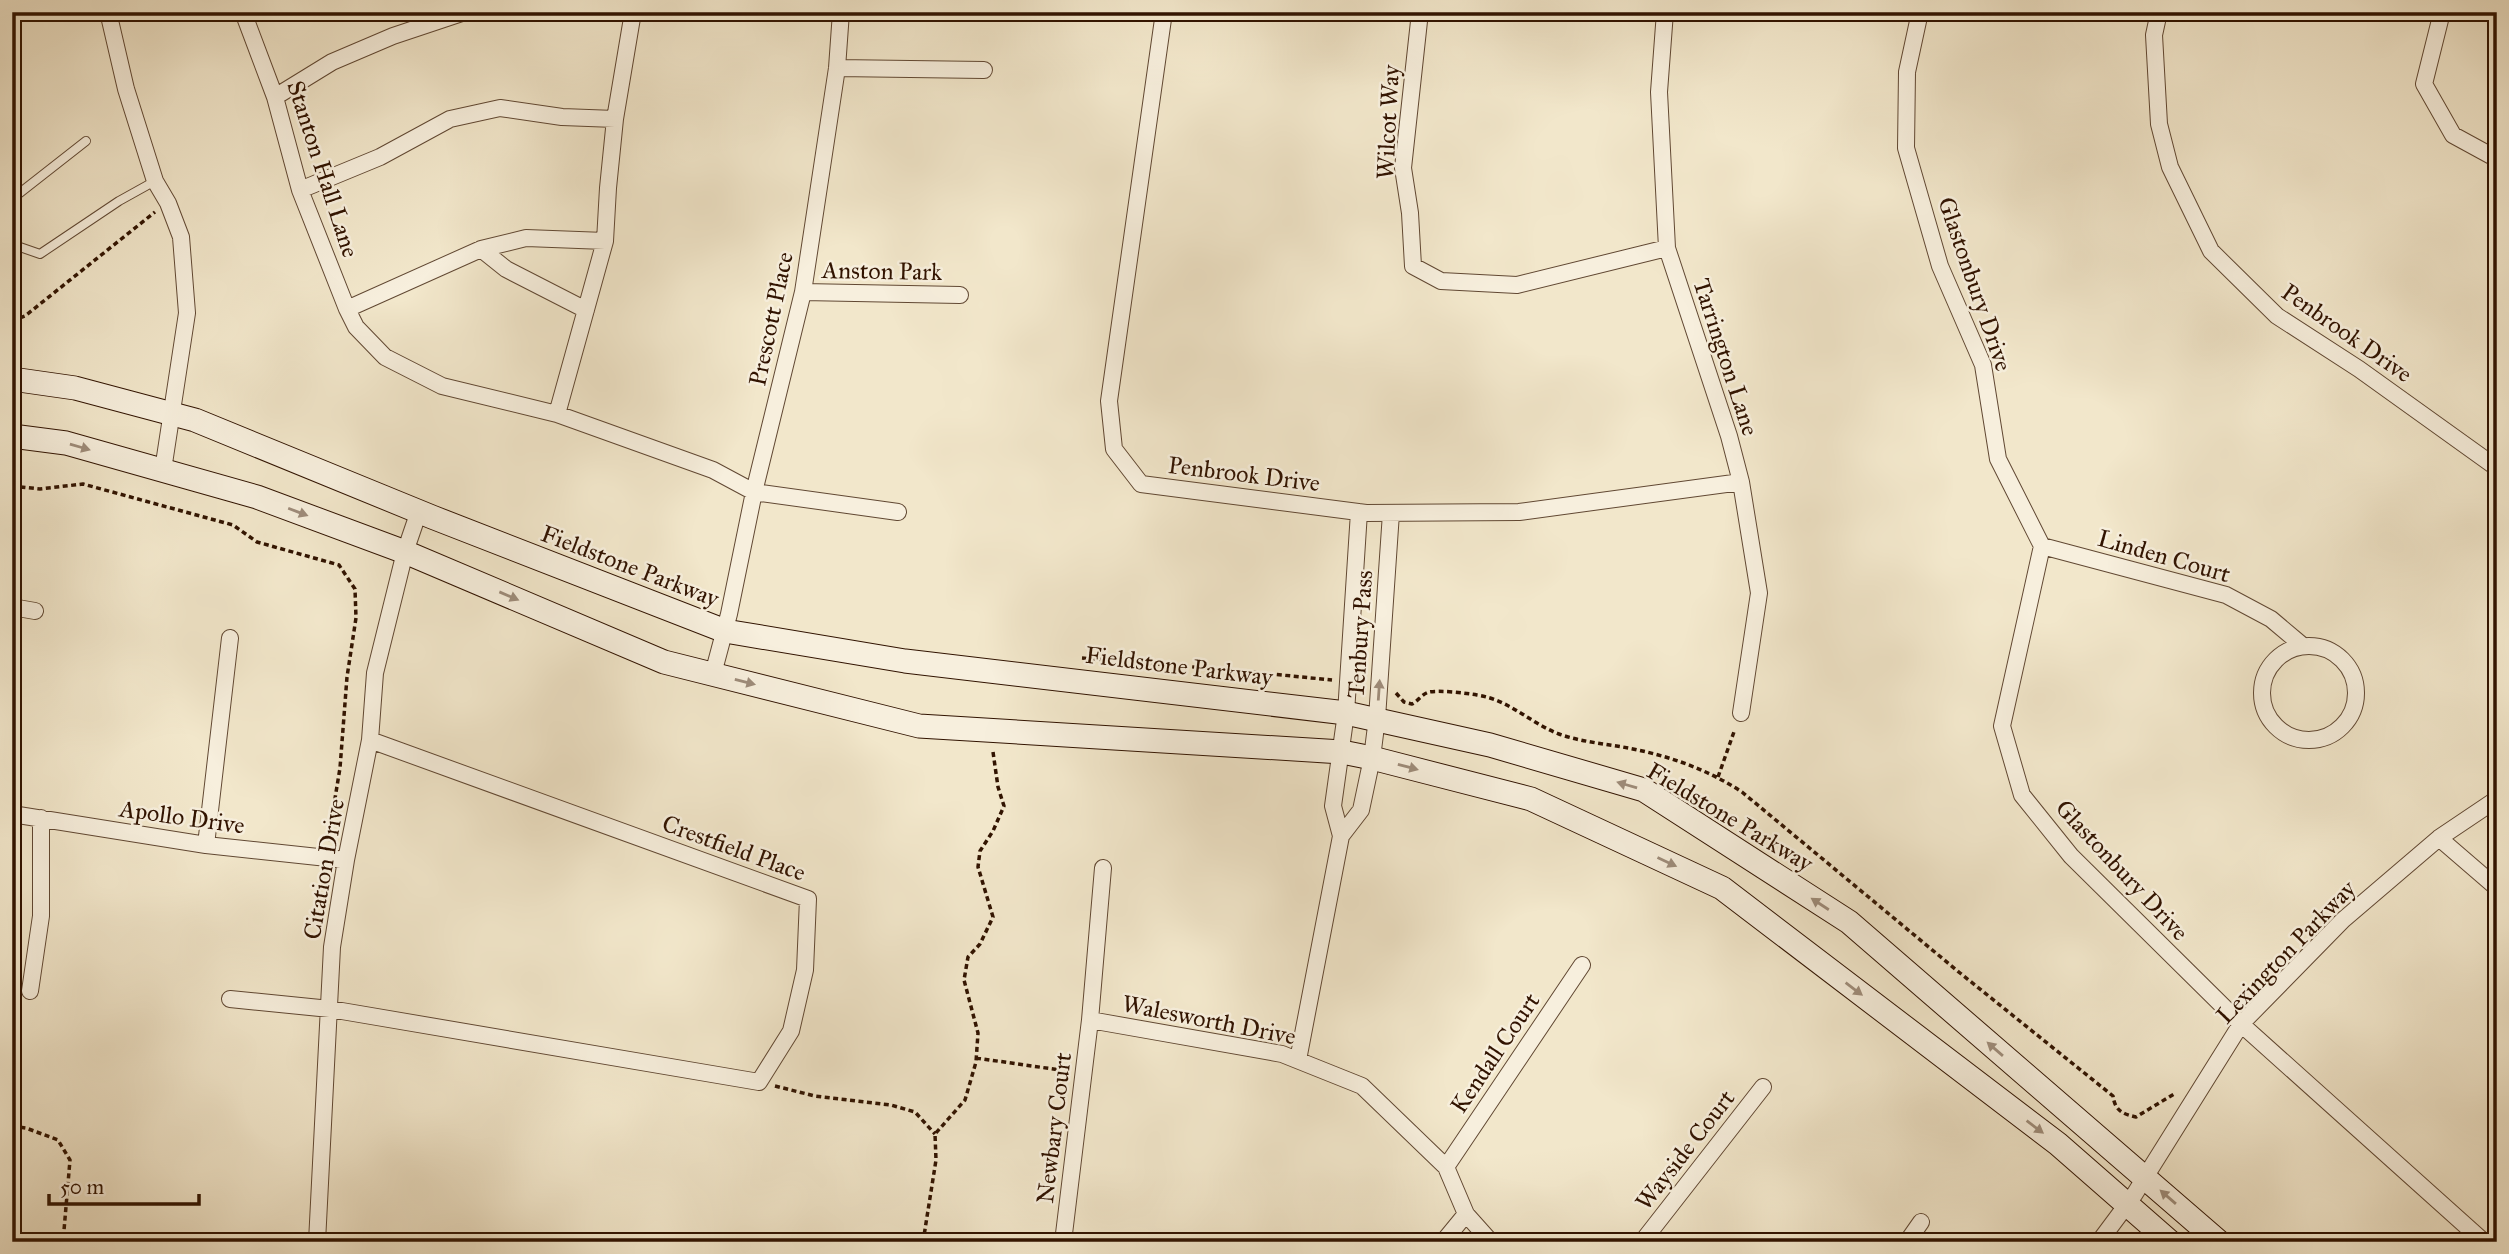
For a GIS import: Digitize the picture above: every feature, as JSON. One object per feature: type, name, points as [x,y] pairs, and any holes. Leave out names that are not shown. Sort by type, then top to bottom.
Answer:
[{"type":"street","name":"Stanton Hall Lane","points":[[243,12],[275,97],[300,190],[347,309],[356,327],[385,357],[442,386],[557,414],[713,470],[754,492]]},
{"type":"street","points":[[275,97],[332,62],[393,36],[465,12]]},
{"type":"street","points":[[557,414],[605,241],[615,119],[633,12]]},
{"type":"street","name":"Prescott Place","points":[[713,674],[803,292],[838,68],[841,12]]},
{"type":"street","name":"Penbrook Drive","points":[[1164,12],[1109,401],[1114,449],[1141,484],[1360,512],[1391,513],[1519,512],[1741,482]]},
{"type":"street","name":"Wilcot Way","points":[[1420,12],[1403,168],[1410,213],[1413,266],[1441,281],[1517,285],[1667,248]]},
{"type":"street","name":"Tarrington Lane","points":[[1665,12],[1659,92],[1667,248],[1729,436],[1741,482],[1759,593],[1741,713]]},
{"type":"street","name":"Glastonbury Drive","points":[[1920,12],[1907,72],[1906,148],[1940,266],[1983,365],[1998,459],[2042,546],[2002,726],[2022,795],[2071,856],[2241,1024],[2484,1242]]},
{"type":"street","name":"Penbrook Drive","points":[[2159,12],[2154,36],[2160,124],[2170,167],[2211,251],[2277,316],[2359,369],[2497,468]]},
{"type":"street","points":[[2442,12],[2424,84],[2453,135],[2497,159]]},
{"type":"street","points":[[111,14],[126,89],[155,181],[181,237],[187,313],[163,470]]},
{"type":"street","points":[[838,68],[984,70]]},
{"type":"street","points":[[300,190],[380,157],[450,119],[500,108],[562,117],[615,119]]},
{"type":"street","points":[[347,309],[481,249],[526,238],[605,241]]},
{"type":"street","points":[[481,249],[506,269],[586,310]]},
{"type":"street","name":"Anston Park","points":[[803,292],[960,295]]},
{"type":"street","name":"Fieldstone Parkway","points":[[12,379],[75,388],[195,420],[725,631],[905,661],[1377,718],[1490,745],[1644,790],[1849,922],[2219,1242]]},
{"type":"street","points":[[12,436],[66,443],[257,496],[405,552],[664,662],[919,726],[1342,752],[1531,799],[1722,888],[2058,1144],[2170,1242]]},
{"type":"street","points":[[754,492],[898,512]]},
{"type":"street","name":"Citation Drive","points":[[317,1242],[332,947],[370,740],[375,673],[405,552],[419,511]]},
{"type":"street","name":"Tenbury Pass","points":[[1340,836],[1333,806],[1349,683],[1360,512]]},
{"type":"street","name":"Tenbury Pass","points":[[1340,836],[1361,810],[1372,758],[1391,513]]},
{"type":"street","name":"Linden Court","points":[[2042,546],[2226,595],[2271,619],[2303,646],[2318,646],[2333,652],[2353,674],[2355,705],[2349,718],[2338,730],[2325,737],[2310,740],[2295,738],[2281,731],[2270,719],[2263,705],[2262,689],[2266,673],[2275,660],[2287,651],[2303,646]]},
{"type":"street","points":[[12,607],[34,611]]},
{"type":"street","points":[[205,845],[230,638]]},
{"type":"street","name":"Crestfield Place","points":[[370,740],[808,899],[805,970],[791,1031],[759,1082]]},
{"type":"street","name":"Lexington Parkway","points":[[2099,1242],[2145,1177],[2241,1024],[2343,920],[2439,838],[2497,799]]},
{"type":"street","name":"Apollo Drive","points":[[12,814],[205,845],[346,860]]},
{"type":"street","points":[[30,991],[41,916],[41,818]]},
{"type":"street","points":[[1297,1060],[1340,836]]},
{"type":"street","points":[[2439,838],[2497,888]]},
{"type":"street","name":"Newbary Court","points":[[1063,1242],[1090,1020],[1103,867]]},
{"type":"street","name":"Kendall Court","points":[[1446,1167],[1582,965]]},
{"type":"street","points":[[230,999],[330,1009],[759,1082]]},
{"type":"street","name":"Walesworth Drive","points":[[1090,1020],[1282,1054],[1362,1086],[1446,1167],[1466,1214],[1491,1242]]},
{"type":"street","name":"Wayside Court","points":[[1642,1242],[1763,1087]]},
{"type":"street","points":[[1443,1242],[1466,1214]]},
{"type":"street","points":[[1907,1242],[1922,1222]]},
{"type":"lane","points":[[12,199],[86,141]]},
{"type":"lane","points":[[12,238],[17,246],[40,254],[119,201],[155,181]]},
{"type":"path","points":[[31,12],[111,14]]},
{"type":"path","points":[[12,321],[24,316],[167,202]]},
{"type":"path","points":[[12,486],[40,489],[83,484],[233,525],[257,542],[339,565],[355,589],[356,618],[347,677],[340,768],[326,858]]},
{"type":"path","points":[[1074,658],[1231,670],[1349,683]]},
{"type":"path","points":[[1379,687],[1394,689],[1404,702],[1412,704],[1428,692],[1476,695],[1496,700],[1520,710],[1557,733],[1582,741],[1639,750],[1691,765],[1718,777],[1742,792],[1977,988],[2081,1068],[2113,1096],[2114,1104],[2122,1114],[2136,1117],[2160,1105],[2177,1090]]},
{"type":"path","points":[[1718,777],[1741,713]]},
{"type":"path","points":[[935,1134],[965,1100],[976,1058],[978,1034],[964,980],[968,957],[980,944],[993,917],[978,867],[981,851],[1004,806],[992,748]]},
{"type":"path","points":[[976,1058],[1083,1073]]},
{"type":"path","points":[[759,1082],[815,1096],[891,1105],[915,1112],[935,1134],[936,1160],[923,1242]]},
{"type":"path","points":[[12,1126],[26,1128],[58,1140],[69,1160],[63,1242]]}]
